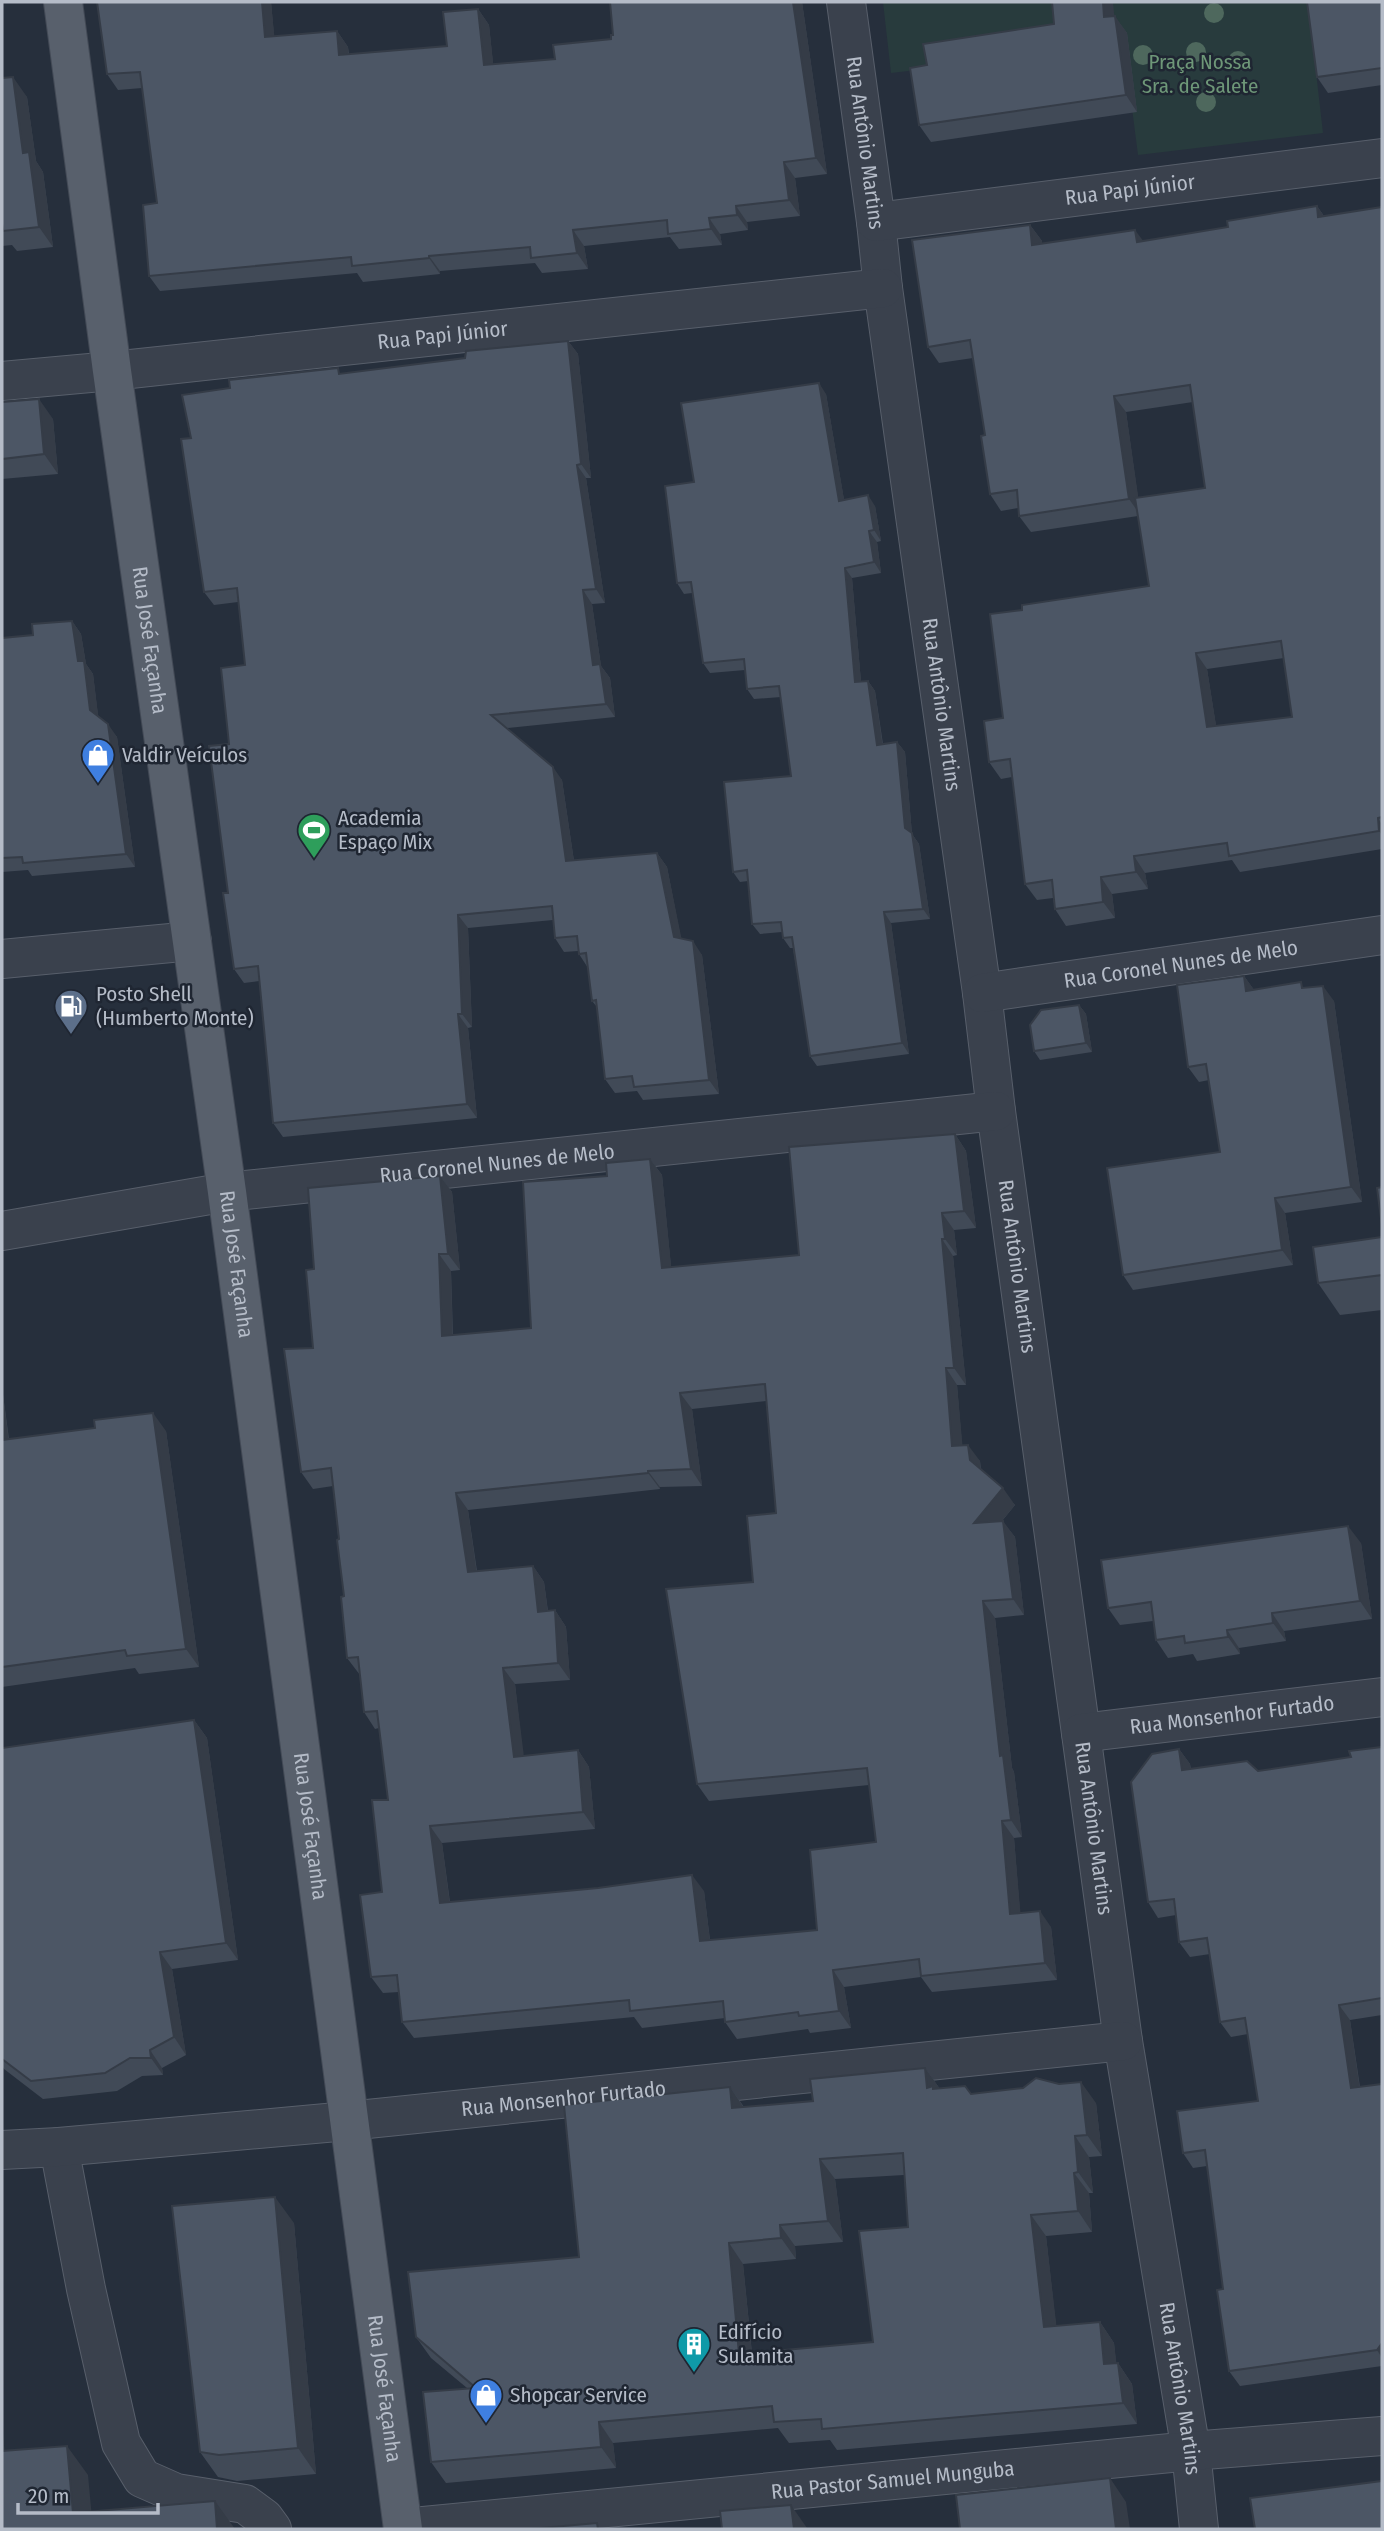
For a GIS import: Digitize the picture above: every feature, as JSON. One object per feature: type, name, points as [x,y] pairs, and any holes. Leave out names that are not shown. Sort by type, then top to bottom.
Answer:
[{"type":"main road","name":"Rua José Façanha","points":[[63,2],[227,1192],[403,2529]]},
{"type":"street","name":"Rua Antônio Martins","points":[[846,2],[1123,2041],[1191,2451],[1199,2529]]},
{"type":"street","name":"Rua Papi Júnior","points":[[876,222],[1382,158]]},
{"type":"street","name":"Rua Papi Júnior","points":[[2,381],[112,372],[883,288]]},
{"type":"street","name":"Rua Coronel Nunes de Melo","points":[[982,993],[1382,937]]},
{"type":"street","points":[[2,959],[192,941]]},
{"type":"street","name":"Rua Coronel Nunes de Melo","points":[[2,1231],[227,1192],[996,1111]]},
{"type":"street","name":"Rua Monsenhor Furtado","points":[[1081,1733],[1382,1697]]},
{"type":"street","name":"Rua Monsenhor Furtado","points":[[2,2150],[348,2121],[1123,2041]]},
{"type":"street","points":[[60,2147],[61,2165],[86,2289],[121,2443],[142,2478],[176,2493],[245,2504],[264,2518],[272,2529]]},
{"type":"street","name":"Rua Pastor Samuel Munguba","points":[[403,2529],[1191,2451],[1382,2436]]},
{"type":"green space","name":"Praça Nossa Sra. de Salete","points":[[883,2],[1308,2],[1323,133],[1138,155],[1124,46],[891,73]]},
{"type":"building","points":[[97,2],[262,2],[265,37],[337,31],[339,55],[447,46],[443,12],[478,9],[484,65],[555,59],[553,45],[611,39],[613,35],[610,2],[793,2],[816,158],[784,162],[789,200],[736,206],[737,215],[709,218],[711,229],[668,234],[667,220],[573,230],[577,253],[531,258],[530,247],[352,266],[351,257],[149,276],[143,205],[157,203],[140,72],[107,74]]},
{"type":"building","points":[[1052,2],[1103,2],[1104,17],[1115,16],[1126,95],[919,125],[910,68],[927,65],[923,44],[1054,24]]},
{"type":"building","points":[[1307,2],[1382,2],[1382,68],[1317,77]]},
{"type":"building","points":[[13,77],[23,153],[29,152],[39,227],[3,231],[2,78]]},
{"type":"building","points":[[1317,206],[1318,217],[1382,207],[1382,817],[1378,818],[1379,831],[1229,856],[1227,843],[1134,856],[1136,872],[1101,877],[1103,902],[1055,909],[1052,880],[1025,884],[1010,759],[989,762],[984,721],[1003,718],[990,614],[1022,610],[1022,605],[1149,586],[1135,498],[1205,488],[1190,385],[1114,396],[1129,499],[1019,516],[1017,490],[990,494],[981,436],[985,435],[970,340],[928,347],[912,240],[1030,225],[1032,245],[1135,230],[1137,242],[1228,227],[1227,221]],"holes":[[[1281,641],[1292,717],[1207,727],[1196,653]]]},
{"type":"building","points":[[568,341],[581,464],[577,465],[596,589],[583,590],[593,665],[600,664],[606,704],[491,715],[553,767],[566,861],[657,853],[674,937],[693,941],[709,1080],[634,1087],[632,1076],[605,1079],[596,1000],[592,1001],[586,953],[579,954],[577,936],[555,938],[552,906],[458,915],[462,1014],[458,1014],[467,1104],[273,1123],[258,966],[234,969],[223,893],[228,893],[209,746],[229,744],[221,668],[245,665],[237,588],[204,592],[181,439],[191,438],[182,395],[230,388],[229,380],[338,368],[339,374],[465,358],[466,351]]},
{"type":"building","points":[[819,383],[839,501],[868,495],[874,530],[869,531],[874,562],[845,568],[855,682],[868,681],[877,745],[897,742],[905,828],[912,833],[923,909],[884,912],[902,1043],[810,1056],[792,937],[783,938],[781,922],[752,924],[747,870],[733,872],[724,782],[791,776],[779,686],[747,689],[744,659],[703,663],[691,582],[677,583],[665,486],[694,482],[681,403]]},
{"type":"building","points":[[39,399],[44,454],[2,459],[2,402]]},
{"type":"building","points":[[72,621],[78,661],[84,661],[90,710],[108,724],[126,854],[23,863],[22,857],[2,858],[2,638],[33,635],[32,624]]},
{"type":"building","points":[[1244,976],[1246,991],[1301,982],[1302,988],[1323,986],[1351,1187],[1275,1198],[1282,1250],[1123,1275],[1107,1168],[1220,1152],[1206,1064],[1188,1067],[1177,985]]},
{"type":"building","points":[[1079,1005],[1086,1043],[1034,1051],[1030,1025],[1041,1010]]},
{"type":"building","points":[[955,1134],[964,1211],[942,1213],[954,1368],[946,1368],[952,1446],[968,1445],[970,1460],[1003,1488],[974,1523],[1003,1521],[1013,1599],[983,1601],[1000,1756],[1003,1755],[1011,1820],[1002,1821],[1010,1914],[1040,1911],[1045,1963],[921,1976],[919,1959],[833,1970],[839,2011],[799,2016],[798,2012],[725,2022],[723,2001],[630,2011],[629,2000],[402,2022],[397,1975],[371,1977],[360,1895],[382,1892],[372,1800],[388,1800],[377,1711],[364,1712],[358,1657],[347,1658],[341,1597],[344,1596],[331,1468],[301,1472],[284,1349],[313,1348],[306,1270],[314,1269],[308,1188],[440,1176],[448,1254],[439,1254],[442,1336],[531,1328],[523,1182],[607,1176],[606,1163],[650,1159],[662,1268],[799,1255],[789,1147]],"holes":[[[765,1384],[776,1513],[747,1516],[753,1582],[666,1589],[697,1784],[867,1768],[876,1842],[810,1850],[817,1930],[700,1941],[692,1875],[598,1888],[440,1903],[430,1826],[583,1812],[578,1750],[514,1757],[503,1668],[558,1663],[555,1610],[538,1612],[533,1566],[468,1572],[456,1493],[648,1471],[691,1469],[680,1393]]]},
{"type":"building","points":[[1382,1187],[1382,1226],[1377,1188]]},
{"type":"building","points":[[1382,1237],[1382,1275],[1318,1283],[1313,1247]]},
{"type":"building","points":[[153,1413],[186,1649],[127,1656],[125,1650],[2,1667],[2,1440],[95,1428],[94,1420]]},
{"type":"building","points":[[1348,1526],[1360,1601],[1272,1613],[1273,1623],[1227,1630],[1228,1637],[1185,1643],[1184,1636],[1156,1640],[1151,1602],[1108,1608],[1101,1560]]},
{"type":"building","points":[[194,1720],[226,1943],[160,1952],[174,2037],[150,2050],[151,2058],[130,2058],[105,2073],[31,2081],[2,2059],[2,1748]]},
{"type":"building","points":[[1382,1747],[1382,1998],[1339,2005],[1351,2088],[1382,2084],[1382,2343],[1377,2350],[1229,2371],[1217,2290],[1223,2289],[1205,2150],[1183,2153],[1177,2111],[1258,2101],[1245,2018],[1220,2022],[1207,1938],[1179,1942],[1174,1899],[1148,1902],[1131,1782],[1152,1754],[1179,1749],[1182,1770],[1247,1761],[1258,1771],[1351,1757],[1349,1751]]},
{"type":"building","points":[[925,2068],[927,2088],[965,2086],[971,2094],[1023,2088],[1036,2078],[1059,2084],[1081,2082],[1087,2135],[1075,2136],[1078,2172],[1074,2173],[1078,2211],[1031,2215],[1044,2327],[1100,2322],[1104,2364],[1118,2363],[1123,2403],[822,2429],[821,2419],[774,2422],[772,2406],[599,2422],[601,2447],[431,2462],[423,2392],[476,2388],[416,2337],[408,2272],[579,2257],[564,2105],[730,2087],[732,2108],[813,2101],[810,2079]],"holes":[[[903,2153],[908,2227],[859,2231],[873,2342],[739,2354],[729,2243],[781,2238],[780,2225],[828,2221],[820,2159]]]},
{"type":"building","points":[[275,2197],[298,2448],[219,2455],[200,2452],[172,2206]]},
{"type":"building","points":[[67,2446],[73,2513],[215,2501],[217,2529],[2,2529],[2,2451]]},
{"type":"building","points":[[1110,2478],[1116,2529],[960,2529],[956,2495]]},
{"type":"building","points":[[1382,2481],[1382,2529],[1255,2529],[1250,2498]]},
{"type":"building","points":[[791,2505],[794,2529],[722,2529],[720,2511]]},
{"type":"building","points":[[597,2523],[598,2529],[530,2529]]},
{"type":"place","name":"Valdir Veículos","points":[[98,785]]},
{"type":"place","name":"Academia Espaço Mix","points":[[314,860]]},
{"type":"place","name":"Posto Shell (Humberto Monte)","points":[[71,1036]]},
{"type":"place","name":"Edifício Sulamita","points":[[694,2374]]},
{"type":"place","name":"Shopcar Service","points":[[486,2425]]}]
